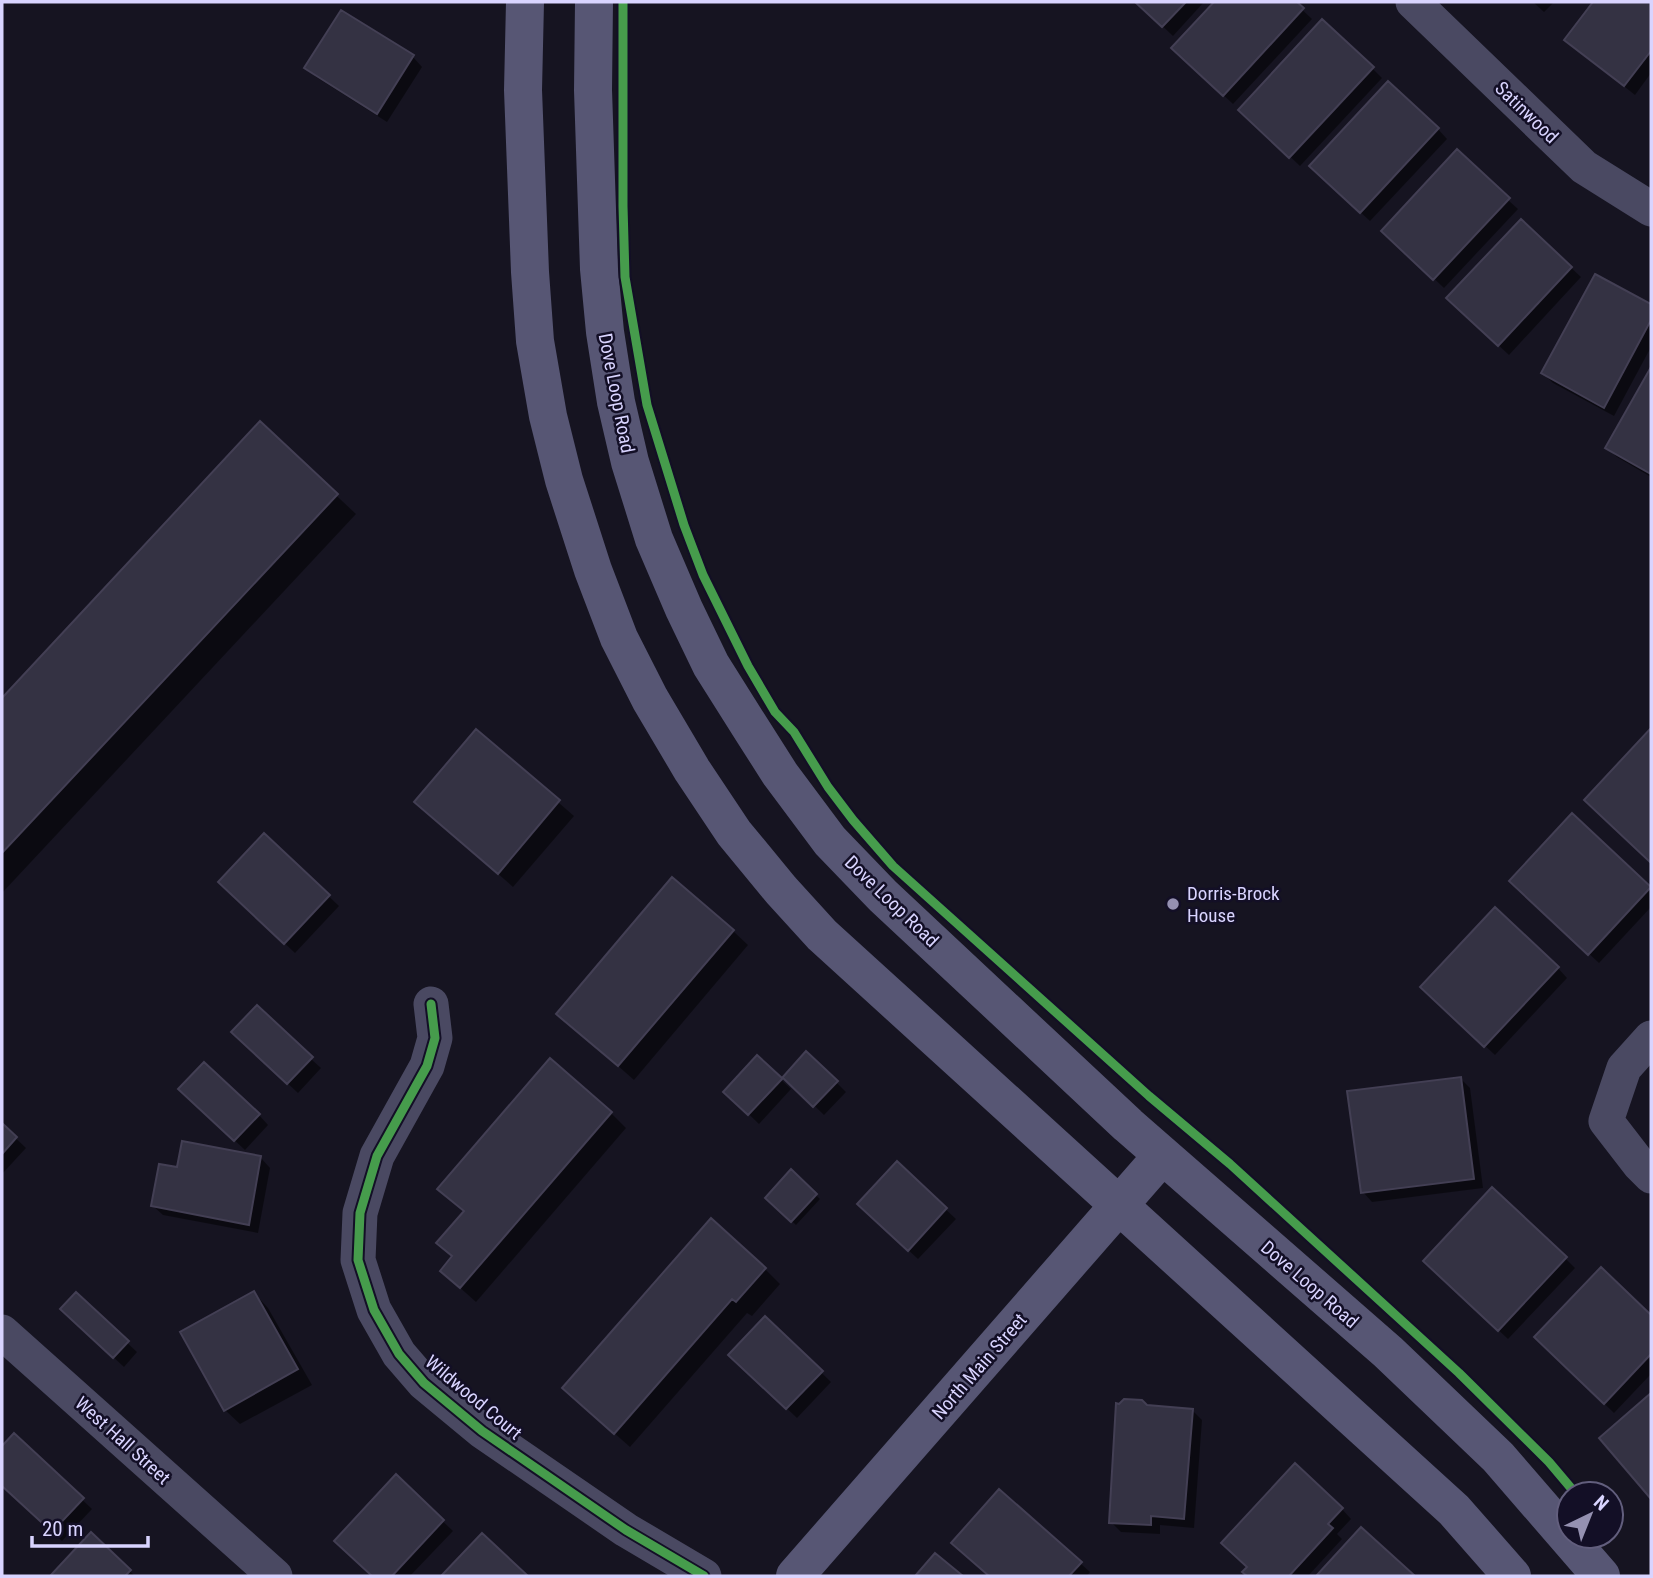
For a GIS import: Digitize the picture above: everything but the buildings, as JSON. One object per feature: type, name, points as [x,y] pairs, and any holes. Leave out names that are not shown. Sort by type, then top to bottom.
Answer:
[{"type":"main road","points":[[525,2],[523,90],[530,272],[536,341],[548,416],[564,480],[619,638],[650,699],[692,770],[734,833],[822,935],[1454,1510],[1512,1576]]},
{"type":"main road","name":"Dove Loop Road","points":[[594,2],[593,90],[599,269],[616,402],[630,462],[654,539],[684,609],[711,665],[780,774],[830,841],[883,896],[1162,1156],[1388,1352],[1499,1457],[1601,1576]]},
{"type":"main road","name":"North Main Street","points":[[795,1576],[1162,1156]]},
{"type":"street","name":"Satinwood","points":[[1413,2],[1584,167],[1651,209]]},
{"type":"street","name":"Wildwood Court","points":[[431,1004],[435,1038],[427,1066],[377,1156],[360,1213],[358,1260],[374,1310],[399,1354],[424,1383],[482,1431],[626,1530],[704,1576]]},
{"type":"street","points":[[1651,1038],[1624,1068],[1606,1121],[1651,1176]]},
{"type":"street","name":"West Hall Street","points":[[2,1332],[275,1576]]},
{"type":"cycle path","points":[[623,2],[625,277],[647,405],[684,525],[703,575],[748,666],[775,712],[794,732],[828,787],[853,820],[893,866],[1149,1096],[1230,1164],[1459,1373],[1564,1480]]},
{"type":"cycle path","points":[[431,1004],[435,1038],[427,1066],[377,1156],[360,1213],[358,1260],[374,1310],[399,1354],[424,1383],[482,1431],[626,1530],[704,1576]]},
{"type":"place","name":"Dorris-Brock House","points":[[1173,904]]}]
